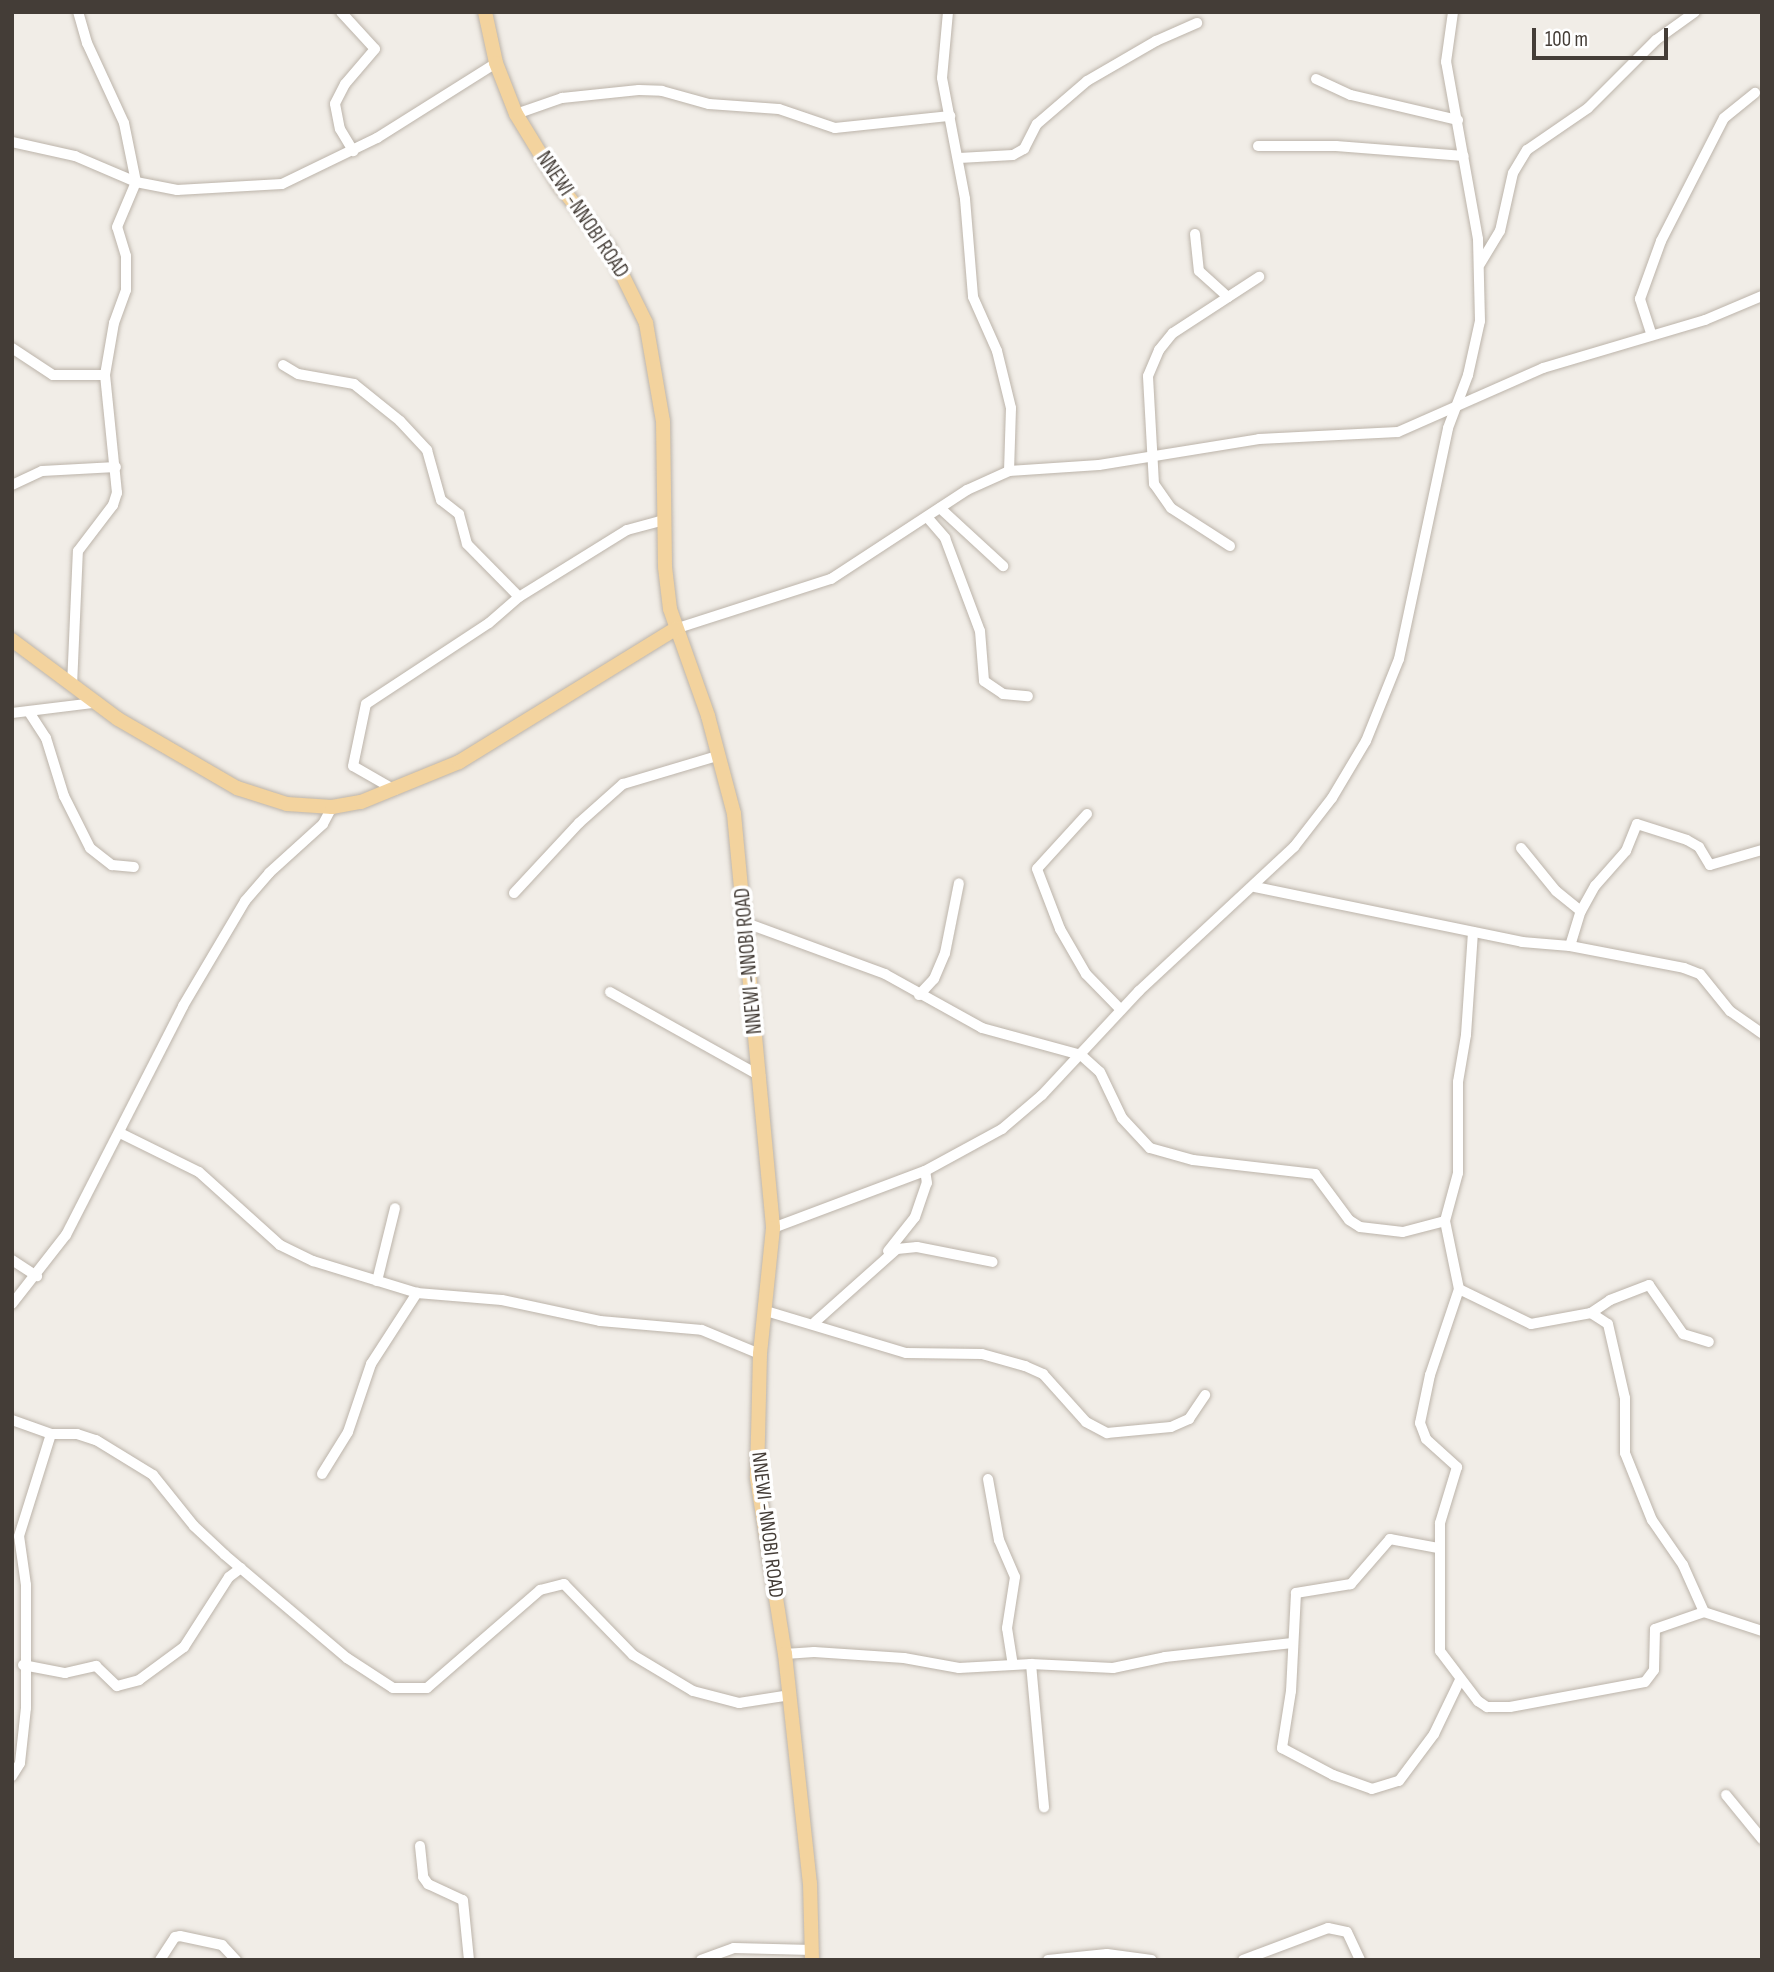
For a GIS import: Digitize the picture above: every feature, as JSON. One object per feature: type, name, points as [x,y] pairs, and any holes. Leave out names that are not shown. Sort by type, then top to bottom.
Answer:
[{"type":"main road","name":"NNEWI -NNOBI ROAD","points":[[485,12],[496,63],[516,114],[560,186],[609,248],[646,323],[663,421],[665,567],[675,629],[720,755],[734,814],[773,1228],[760,1354],[757,1478],[790,1695],[810,1883],[812,1955]]},
{"type":"main road","points":[[12,640],[94,703],[237,788],[287,804],[332,807],[395,790],[459,762],[675,629]]},
{"type":"street","points":[[72,686],[78,551],[113,505],[117,467],[105,375],[114,323],[126,290],[126,256],[117,227],[136,182],[124,123],[87,43],[78,12]]},
{"type":"street","points":[[341,12],[375,49],[345,84],[335,104],[340,129],[353,151]]},
{"type":"street","points":[[948,12],[942,78],[959,158],[973,297],[997,351],[1011,408],[1009,471]]},
{"type":"street","points":[[773,1228],[925,1171],[1002,1129],[1081,1055],[1121,1010],[1255,887],[1332,798],[1366,741],[1399,659],[1454,408],[1476,339],[1480,264],[1458,120],[1446,62],[1453,12]]},
{"type":"street","points":[[1480,264],[1500,231],[1513,173],[1527,150],[1596,102],[1656,40],[1692,13]]},
{"type":"street","points":[[959,158],[1013,155],[1024,149],[1037,124],[1087,81],[1156,41],[1197,23]]},
{"type":"street","points":[[12,142],[75,156],[136,182],[177,190],[282,184],[353,151],[496,63]]},
{"type":"street","points":[[1316,79],[1351,95],[1458,120]]},
{"type":"street","points":[[516,114],[562,98],[639,90],[662,91],[709,104],[779,109],[835,128],[950,116]]},
{"type":"street","points":[[1651,333],[1640,299],[1661,241],[1724,118],[1755,93]]},
{"type":"street","points":[[1258,146],[1328,145],[1464,156]]},
{"type":"street","points":[[1195,234],[1199,271],[1228,297]]},
{"type":"street","points":[[1230,546],[1171,508],[1154,484],[1150,456],[1150,365],[1174,334],[1259,277]]},
{"type":"street","points":[[675,629],[831,579],[940,508],[1009,471],[1150,456],[1259,439],[1370,436],[1418,425],[1543,368],[1651,333],[1705,320],[1762,296]]},
{"type":"street","points":[[12,348],[53,375],[105,375]]},
{"type":"street","points":[[283,365],[299,374],[354,384],[400,421],[427,450],[441,500],[459,513],[467,544],[519,597]]},
{"type":"street","points":[[12,485],[42,471],[117,467]]},
{"type":"street","points":[[940,508],[1003,566]]},
{"type":"street","points":[[927,517],[945,538],[980,631],[984,681],[1003,694],[1028,696]]},
{"type":"street","points":[[395,790],[353,766],[361,711],[519,597],[627,530],[664,520]]},
{"type":"street","points":[[12,713],[94,703]]},
{"type":"street","points":[[29,712],[54,757],[64,796],[90,848],[112,865],[134,867]]},
{"type":"street","points":[[514,893],[579,823],[623,783],[720,755]]},
{"type":"street","points":[[12,1304],[37,1276],[66,1235],[183,1006],[245,901],[269,873],[323,824],[332,807]]},
{"type":"street","points":[[1087,814],[1037,869],[1060,929],[1086,974],[1121,1010]]},
{"type":"street","points":[[1570,946],[1581,912],[1595,886],[1622,857],[1637,824],[1687,839],[1710,865],[1762,850]]},
{"type":"street","points":[[1521,848],[1556,891],[1581,912]]},
{"type":"street","points":[[919,995],[934,979],[945,953],[959,883]]},
{"type":"street","points":[[1255,887],[1473,932],[1636,956],[1700,974],[1730,1011],[1762,1033]]},
{"type":"street","points":[[746,923],[838,955],[982,1028],[1081,1055],[1100,1072],[1122,1118],[1150,1148],[1193,1160],[1315,1174],[1349,1220],[1360,1227],[1404,1232],[1445,1221]]},
{"type":"street","points":[[1473,932],[1466,1035],[1458,1083],[1458,1173],[1445,1221],[1459,1289],[1430,1375],[1420,1423],[1426,1439],[1457,1468],[1440,1523],[1440,1651],[1478,1701],[1497,1708],[1645,1682],[1654,1671],[1655,1629],[1704,1612],[1762,1631]]},
{"type":"street","points":[[610,992],[760,1076]]},
{"type":"street","points":[[120,1133],[199,1172],[280,1245],[377,1281],[417,1293],[502,1300],[600,1321],[702,1330],[760,1354]]},
{"type":"street","points":[[815,1322],[887,1254],[915,1217],[927,1183],[925,1171]]},
{"type":"street","points":[[377,1281],[395,1208]]},
{"type":"street","points":[[887,1254],[917,1247],[993,1262]]},
{"type":"street","points":[[12,1260],[37,1276]]},
{"type":"street","points":[[1459,1289],[1531,1324],[1591,1312],[1610,1300],[1649,1284],[1683,1334],[1710,1342]]},
{"type":"street","points":[[322,1474],[348,1432],[371,1364],[417,1293]]},
{"type":"street","points":[[766,1311],[815,1322],[906,1353],[982,1354],[1025,1366],[1043,1374],[1086,1422],[1107,1433],[1171,1427],[1189,1419],[1205,1395]]},
{"type":"street","points":[[1591,1312],[1608,1324],[1618,1355],[1625,1398],[1625,1453],[1634,1484],[1652,1520],[1683,1565],[1704,1612]]},
{"type":"street","points":[[12,1420],[51,1434],[77,1434],[96,1440],[153,1475],[194,1526],[346,1658],[403,1691],[427,1688],[540,1590],[564,1584],[634,1655],[692,1690],[739,1703],[790,1695]]},
{"type":"street","points":[[12,1776],[20,1763],[26,1708],[23,1665],[26,1585],[19,1536],[51,1434]]},
{"type":"street","points":[[988,1479],[999,1540],[1015,1577],[1007,1628],[1013,1665]]},
{"type":"street","points":[[1438,1548],[1390,1539],[1351,1584],[1296,1593],[1282,1748],[1333,1775],[1372,1789],[1399,1781],[1416,1763],[1461,1680]]},
{"type":"street","points":[[23,1665],[65,1673],[96,1666],[117,1686],[139,1680],[184,1647],[229,1577],[241,1567]]},
{"type":"street","points":[[785,1654],[814,1652],[904,1658],[959,1668],[1031,1664],[1113,1668],[1165,1657],[1292,1643]]},
{"type":"street","points":[[1031,1664],[1044,1807]]},
{"type":"street","points":[[1726,1795],[1762,1839]]},
{"type":"street","points":[[420,1846],[423,1877],[428,1884],[463,1900],[469,1960]]},
{"type":"street","points":[[1243,1960],[1328,1928],[1347,1932],[1360,1960]]},
{"type":"street","points":[[160,1960],[180,1936],[222,1945],[236,1960]]},
{"type":"street","points":[[701,1960],[734,1948],[812,1955]]},
{"type":"street","points":[[1048,1960],[1107,1954],[1152,1960]]}]
